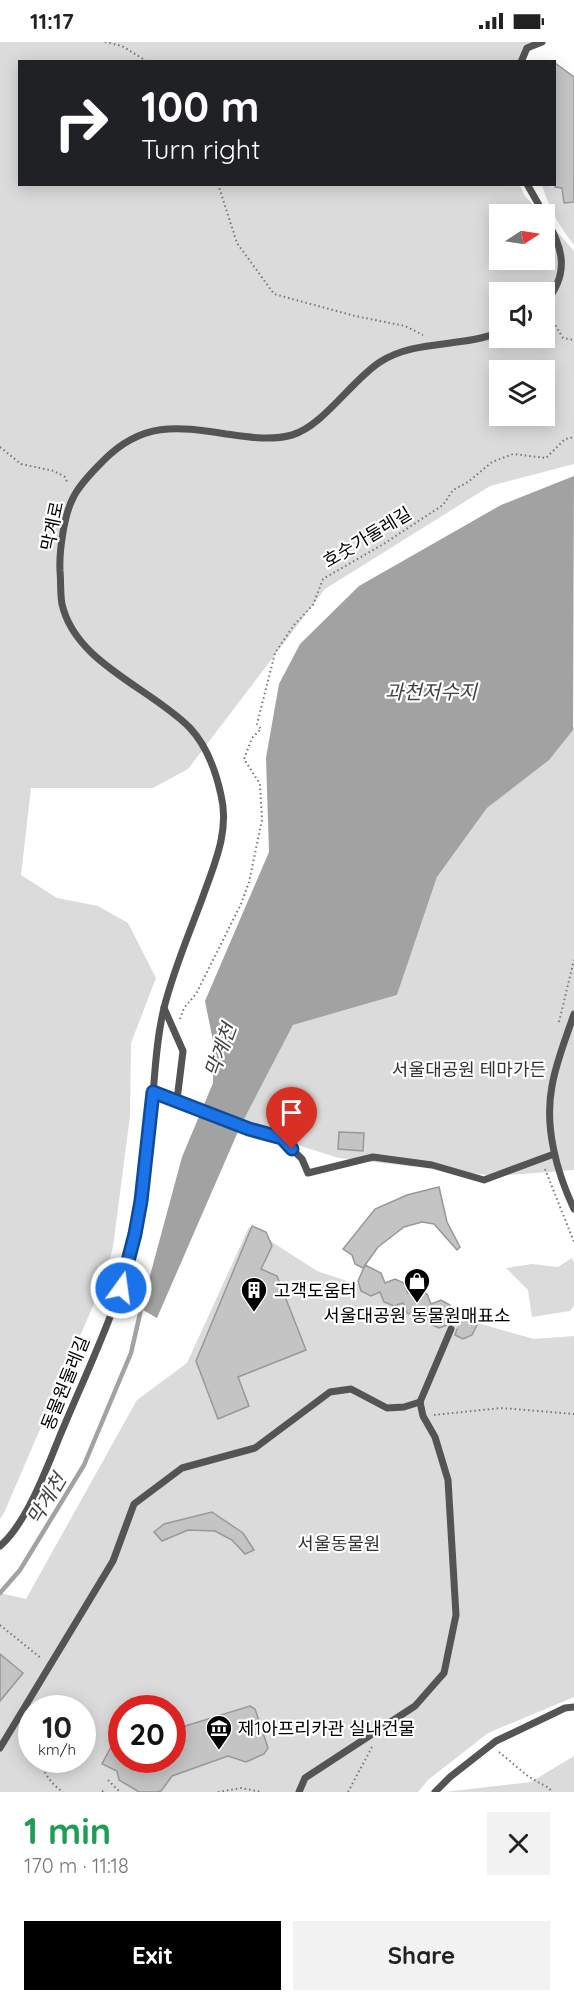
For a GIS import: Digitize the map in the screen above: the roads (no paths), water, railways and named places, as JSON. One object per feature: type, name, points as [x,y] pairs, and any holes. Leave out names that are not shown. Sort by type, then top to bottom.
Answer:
[{"type":"lane","points":[[522,60],[527,48],[542,42]]},
{"type":"lane","points":[[528,186],[538,204]]},
{"type":"lane","points":[[555,234],[562,264],[555,287]]},
{"type":"lane","name":"막계로","points":[[164,1008],[219,853],[224,817],[221,795],[209,758],[192,730],[162,705],[106,667],[73,629],[62,605],[59,551],[73,498],[95,469],[115,449],[140,433],[176,428],[250,438],[293,435],[319,418],[380,362],[408,349],[489,337]]},
{"type":"lane","points":[[164,1008],[183,1051],[177,1100]]},
{"type":"lane","name":"동물원둘레길","points":[[0,1546],[20,1523],[49,1462],[121,1288],[141,1201],[164,1008]]},
{"type":"lane","points":[[574,1014],[552,1087],[550,1125],[564,1188],[574,1209]]},
{"type":"lane","points":[[153,1092],[249,1129],[282,1138],[302,1159],[308,1173],[373,1157],[432,1165],[484,1179],[555,1154]]},
{"type":"lane","points":[[299,1792],[305,1778],[415,1706],[444,1673],[456,1615],[448,1480],[435,1437],[423,1416],[420,1402],[451,1329]]},
{"type":"lane","points":[[0,1748],[113,1560],[134,1504],[182,1468],[255,1448],[330,1392],[351,1389],[387,1408],[404,1407],[420,1402]]},
{"type":"lane","points":[[435,1792],[450,1777],[496,1741],[565,1708],[574,1707]]},
{"type":"water","name":"과천저수지","points":[[574,476],[573,730],[549,760],[487,808],[437,877],[397,995],[293,1025],[240,1127],[157,1318],[141,1309],[182,1157],[213,1083],[213,1041],[205,1001],[269,852],[266,758],[279,684],[300,644],[359,586],[501,505]]},
{"type":"waterway","name":"막계천","points":[[0,1593],[20,1570],[84,1465],[131,1353],[142,1305]]},
{"type":"tunnel","points":[[451,1329],[461,1312]]},
{"type":"place","name":"서울대공원 동물원매표소","points":[[417,1304]]},
{"type":"place","name":"고객도움터","points":[[254,1313]]},
{"type":"place","name":"제1아프리카관 실내건물","points":[[219,1751]]},
{"type":"park label","name":"서울대공원 테마가든","points":[[469,1069]]},
{"type":"park label","name":"서울동물원","points":[[339,1543]]}]
